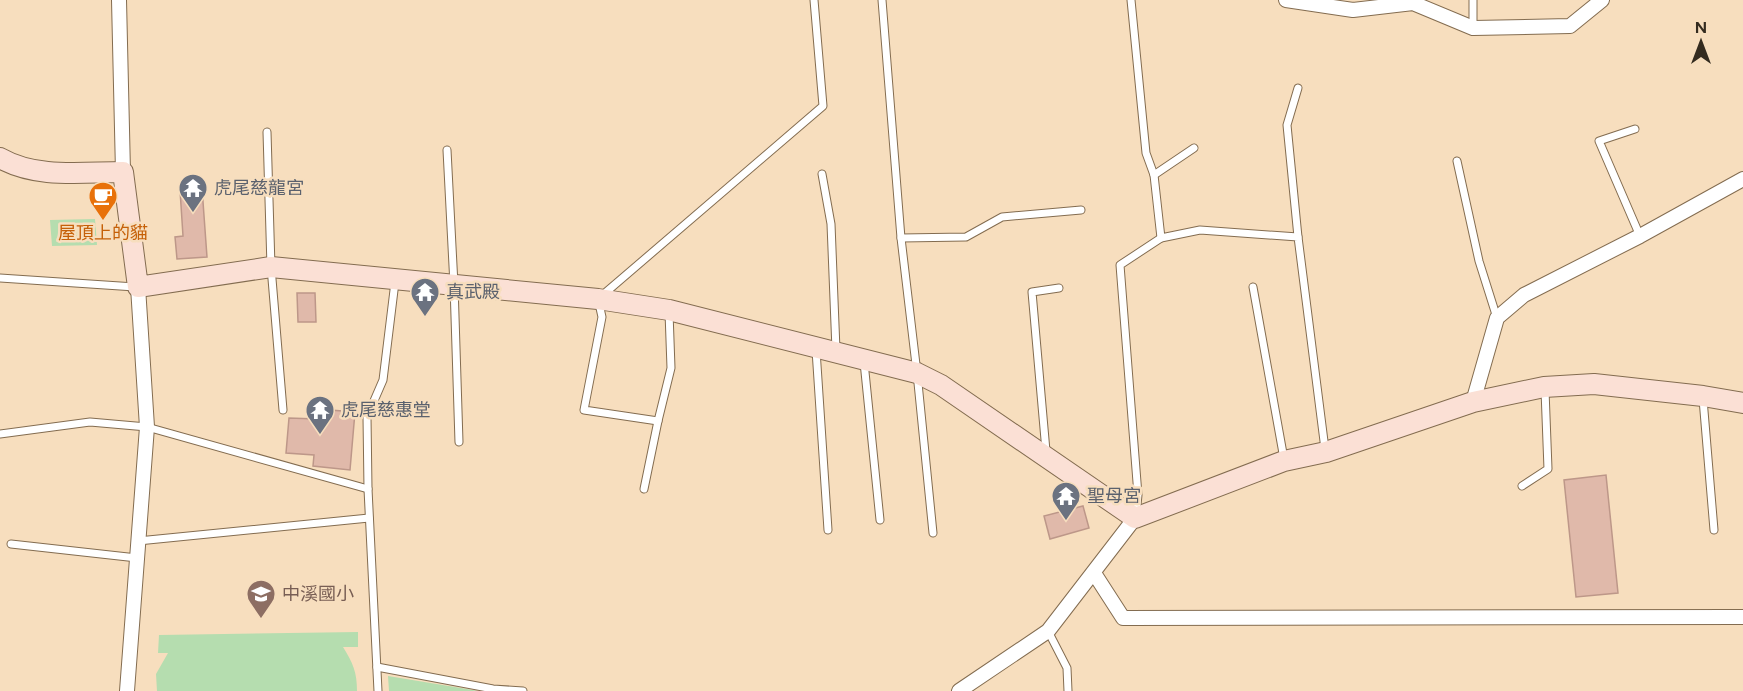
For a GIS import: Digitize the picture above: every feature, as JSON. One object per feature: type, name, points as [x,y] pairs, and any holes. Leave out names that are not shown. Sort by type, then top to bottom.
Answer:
[{"type":"street","points":[[119,0],[123,171],[138,287],[147,427],[127,691]]},
{"type":"street","points":[[1286,0],[1353,10],[1413,3],[1473,28],[1570,26],[1602,0]]},
{"type":"street","points":[[0,158],[14,166],[38,172],[123,171]]},
{"type":"street","points":[[1473,402],[1497,318],[1524,295],[1640,236],[1743,179]]},
{"type":"street","points":[[138,287],[271,267],[598,299],[669,310],[917,373],[941,385],[1135,518]]},
{"type":"street","points":[[959,691],[1048,631],[1135,518],[1284,461],[1326,452],[1473,402],[1544,387],[1594,384],[1703,396],[1743,403]]},
{"type":"street","points":[[1094,573],[1123,618],[1743,617]]},
{"type":"lane","points":[[658,421],[584,410],[602,317],[598,299],[823,106],[814,0]]},
{"type":"lane","points":[[882,0],[901,238],[933,533]]},
{"type":"lane","points":[[1131,0],[1146,153],[1154,175],[1161,238]]},
{"type":"lane","points":[[1473,0],[1473,28]]},
{"type":"lane","points":[[1298,87],[1287,125],[1298,237],[1326,452]]},
{"type":"lane","points":[[1635,129],[1599,141],[1640,236]]},
{"type":"lane","points":[[267,132],[271,267],[283,410]]},
{"type":"lane","points":[[1154,175],[1194,148]]},
{"type":"lane","points":[[447,150],[459,442]]},
{"type":"lane","points":[[1457,161],[1479,261],[1497,318]]},
{"type":"lane","points":[[822,174],[831,224],[836,353]]},
{"type":"lane","points":[[901,238],[966,237],[1002,217],[1081,210]]},
{"type":"lane","points":[[1135,518],[1138,495],[1120,265],[1161,238],[1200,230],[1298,237]]},
{"type":"lane","points":[[0,278],[138,287]]},
{"type":"lane","points":[[378,691],[369,518],[367,417],[383,380],[395,279]]},
{"type":"lane","points":[[1253,287],[1284,461]]},
{"type":"lane","points":[[1046,456],[1032,292],[1059,288]]},
{"type":"lane","points":[[644,489],[672,368],[669,310]]},
{"type":"lane","points":[[816,348],[828,530]]},
{"type":"lane","points":[[864,360],[880,520]]},
{"type":"lane","points":[[1522,486],[1548,469],[1544,387]]},
{"type":"lane","points":[[1703,396],[1714,530]]},
{"type":"lane","points":[[0,434],[90,422],[147,427],[368,489]]},
{"type":"lane","points":[[138,541],[369,518]]},
{"type":"lane","points":[[11,544],[137,558]]},
{"type":"lane","points":[[1048,631],[1067,668],[1068,691]]},
{"type":"lane","points":[[376,668],[493,689],[523,691]]},
{"type":"green space","points":[[95,219],[97,245],[52,246],[50,220]]},
{"type":"green space","points":[[358,632],[358,647],[343,647],[354,668],[357,691],[157,691],[156,674],[168,653],[158,653],[159,635]]},
{"type":"green space","points":[[388,676],[479,691],[389,691]]},
{"type":"building","name":"虎尾慈龍宮","points":[[202,188],[207,257],[177,259],[175,237],[183,236],[180,190]]},
{"type":"building","points":[[297,293],[315,293],[316,322],[298,322]]},
{"type":"building","name":"虎尾慈惠堂","points":[[317,409],[355,412],[350,470],[313,466],[314,455],[286,453],[289,418],[317,419]]},
{"type":"building","points":[[1606,475],[1618,593],[1576,597],[1564,480]]},
{"type":"building","name":"聖母宮","points":[[1083,506],[1089,528],[1050,539],[1044,516]]},
{"type":"place","name":"虎尾慈龍宮","points":[[193,214]]},
{"type":"place","name":"屋頂上的貓","points":[[103,222]]},
{"type":"place","name":"真武殿","points":[[425,318]]},
{"type":"place","name":"虎尾慈惠堂","points":[[320,436]]},
{"type":"place","name":"聖母宮","points":[[1066,522]]},
{"type":"place","name":"中溪國小","points":[[261,620]]}]
